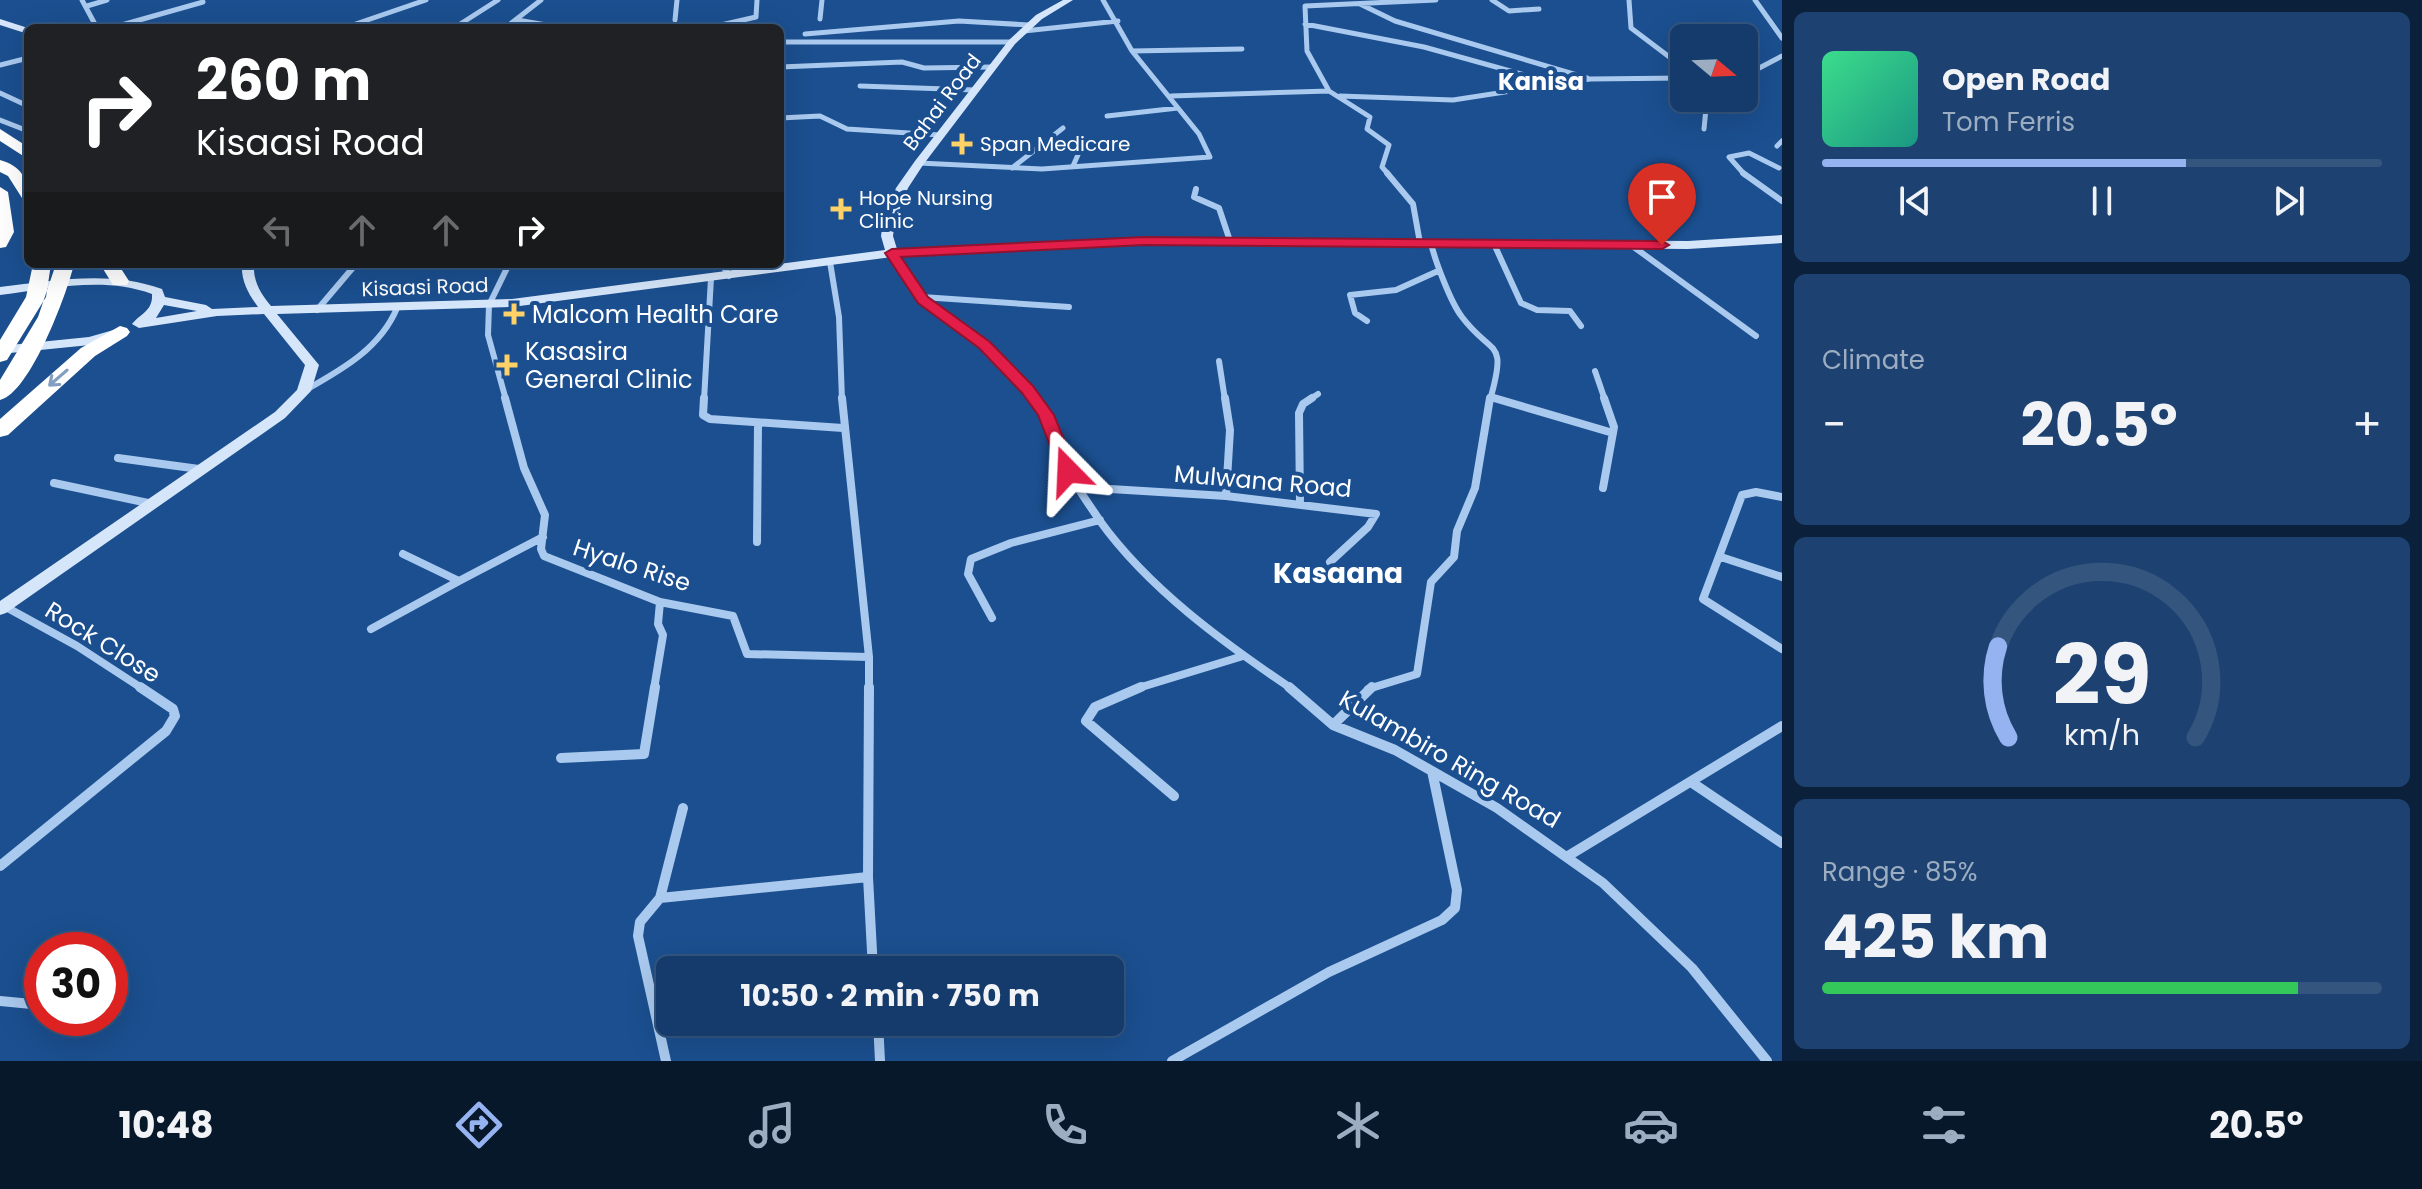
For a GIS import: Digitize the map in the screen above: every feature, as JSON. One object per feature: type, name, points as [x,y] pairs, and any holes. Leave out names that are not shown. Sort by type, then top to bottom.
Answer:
[{"type":"highway","points":[[5,137],[24,146]]},
{"type":"highway","points":[[5,137],[24,151]]},
{"type":"highway","points":[[0,165],[14,173],[24,188]]},
{"type":"highway","points":[[0,192],[4,198],[5,232],[0,243]]},
{"type":"highway","points":[[0,353],[36,297],[41,268]]},
{"type":"highway","points":[[0,394],[26,361],[49,321],[64,268]]},
{"type":"highway","points":[[112,268],[120,281]]},
{"type":"highway","points":[[0,430],[88,352],[129,328]]},
{"type":"main road","name":"Bahai Road","points":[[892,253],[887,236],[889,221],[902,188],[919,163],[1012,42],[1026,28],[1069,0]]},
{"type":"main road","points":[[1,24],[24,30]]},
{"type":"main road","name":"Kisaasi Road","points":[[784,266],[892,253],[1131,241],[1631,245],[1782,239]]},
{"type":"main road","points":[[2,608],[148,503],[280,415],[304,391],[312,365],[288,331],[266,311],[246,278],[247,268]]},
{"type":"main road","name":"Kisaasi Road","points":[[217,312],[489,305],[711,278],[726,270],[752,268]]},
{"type":"main road","points":[[0,291],[120,281],[158,292],[160,300],[149,317],[129,328]]},
{"type":"main road","points":[[160,300],[217,312]]},
{"type":"main road","points":[[0,353],[90,341],[129,328],[217,312]]},
{"type":"street","points":[[82,0],[95,24]]},
{"type":"street","points":[[87,6],[107,0]]},
{"type":"street","points":[[356,24],[426,0]]},
{"type":"street","points":[[460,24],[498,0]]},
{"type":"street","points":[[511,24],[541,0]]},
{"type":"street","points":[[675,20],[677,0]]},
{"type":"street","points":[[725,24],[756,17],[757,0]]},
{"type":"street","points":[[820,19],[822,0]]},
{"type":"street","points":[[919,163],[1011,168],[1073,167],[1210,157],[1199,134],[1132,51],[1118,21],[1103,0]]},
{"type":"street","points":[[1349,0],[1395,21],[1590,79]]},
{"type":"street","points":[[1329,91],[1312,62],[1303,35],[1305,6],[1436,0]]},
{"type":"street","points":[[1492,0],[1509,11],[1539,9]]},
{"type":"street","points":[[1629,0],[1631,28],[1670,57]]},
{"type":"street","points":[[1755,0],[1782,38]]},
{"type":"street","points":[[125,24],[203,2]]},
{"type":"street","points":[[517,20],[540,24]]},
{"type":"street","points":[[805,34],[959,21],[1026,28],[1118,21]]},
{"type":"street","points":[[1305,24],[1424,47],[1557,85]]},
{"type":"street","points":[[784,42],[1012,42]]},
{"type":"street","points":[[1132,51],[1242,49]]},
{"type":"street","points":[[1758,69],[1782,56]]},
{"type":"street","points":[[0,65],[24,59]]},
{"type":"street","points":[[784,67],[902,62],[924,68],[991,67]]},
{"type":"street","points":[[1339,96],[1451,100],[1590,79],[1670,78]]},
{"type":"street","points":[[860,86],[975,90]]},
{"type":"street","points":[[1171,96],[1329,91],[1370,117],[1367,129],[1389,145],[1382,167],[1413,204],[1438,271],[1446,279],[1466,323],[1491,342],[1497,352],[1497,375],[1490,397],[1475,488],[1457,531],[1454,557],[1431,582],[1417,674],[1407,680],[1369,688],[1333,725]]},
{"type":"street","points":[[0,93],[24,104]]},
{"type":"street","points":[[1107,116],[1178,108]]},
{"type":"street","points":[[1704,129],[1706,112]]},
{"type":"street","points":[[784,118],[820,116],[832,119],[839,127],[847,129],[940,135]]},
{"type":"street","points":[[0,120],[24,129]]},
{"type":"street","points":[[1011,168],[1063,128]]},
{"type":"street","points":[[1073,167],[1081,148],[1094,144]]},
{"type":"street","points":[[1779,168],[1749,153],[1729,157],[1742,173],[1782,201]]},
{"type":"street","points":[[1196,189],[1194,197],[1219,208],[1230,241]]},
{"type":"street","points":[[1494,244],[1521,303],[1537,310],[1570,311],[1581,326]]},
{"type":"street","points":[[1631,245],[1756,336]]},
{"type":"street","name":"Kulambiro Ring Road","points":[[892,253],[921,297],[984,345],[1027,390],[1046,415],[1077,487],[1100,520],[1118,544],[1175,599],[1243,656],[1305,698],[1333,725],[1395,750],[1509,816],[1568,856],[1613,892],[1692,968],[1767,1061]]},
{"type":"street","points":[[830,262],[843,370],[843,428],[869,657],[868,877],[872,956]]},
{"type":"street","points":[[317,310],[353,268]]},
{"type":"street","points":[[489,305],[507,268]]},
{"type":"street","points":[[1367,321],[1355,313],[1350,295],[1381,295],[1406,290],[1438,271]]},
{"type":"street","points":[[711,278],[703,415],[758,423],[843,428]]},
{"type":"street","points":[[921,297],[1069,307]]},
{"type":"street","name":"Hyalo Rise","points":[[489,305],[487,318],[492,354],[524,468],[545,515],[541,549],[552,562],[660,602],[733,616],[743,651],[753,656],[869,657]]},
{"type":"street","points":[[304,391],[339,372],[369,346],[393,322],[397,308]]},
{"type":"street","points":[[1219,361],[1230,430],[1226,496]]},
{"type":"street","points":[[1595,371],[1613,433],[1603,488]]},
{"type":"street","points":[[1300,504],[1299,413],[1303,404],[1318,394]]},
{"type":"street","points":[[1490,397],[1613,433]]},
{"type":"street","points":[[757,542],[758,423]]},
{"type":"street","points":[[118,458],[199,469]]},
{"type":"street","points":[[54,483],[148,503]]},
{"type":"street","name":"Mulwana Road","points":[[1077,487],[1226,496],[1376,514],[1368,527],[1330,562]]},
{"type":"street","points":[[1782,497],[1756,492],[1742,495],[1703,599],[1782,649]]},
{"type":"street","points":[[992,618],[968,574],[971,559],[1011,543],[1100,520]]},
{"type":"street","points":[[371,629],[543,537]]},
{"type":"street","points":[[403,554],[459,581]]},
{"type":"street","points":[[1721,557],[1782,577]]},
{"type":"street","points":[[561,758],[644,754],[663,635],[658,624],[660,602]]},
{"type":"street","name":"Rock Close","points":[[0,866],[166,731],[175,716],[173,709],[77,646],[2,608]]},
{"type":"street","points":[[1174,796],[1095,732],[1086,721],[1087,714],[1096,706],[1134,691],[1205,672],[1243,656]]},
{"type":"street","points":[[1568,856],[1782,726]]},
{"type":"street","points":[[1172,1061],[1288,994],[1442,920],[1455,908],[1457,890],[1432,771]]},
{"type":"street","points":[[1691,782],[1782,843]]},
{"type":"street","points":[[666,1061],[638,936],[640,922],[660,898],[683,808]]},
{"type":"street","points":[[660,898],[868,877]]},
{"type":"street","points":[[0,1001],[24,1003]]},
{"type":"street","points":[[879,1036],[880,1061]]},
{"type":"place","name":"Span Medicare","points":[[962,144]]},
{"type":"place","name":"Hope Nursing Clinic","points":[[841,209]]},
{"type":"place","name":"Malcom Health Care","points":[[514,314]]},
{"type":"place","name":"Kasasira General Clinic","points":[[507,365]]},
{"type":"district","name":"Kanisa","points":[[1541,81]]},
{"type":"district","name":"Kasaana","points":[[1338,573]]},
{"type":"route","points":[[1068,471],[1046,415],[1027,390],[984,345],[923,300],[892,253],[1144,241],[1662,245]]}]
